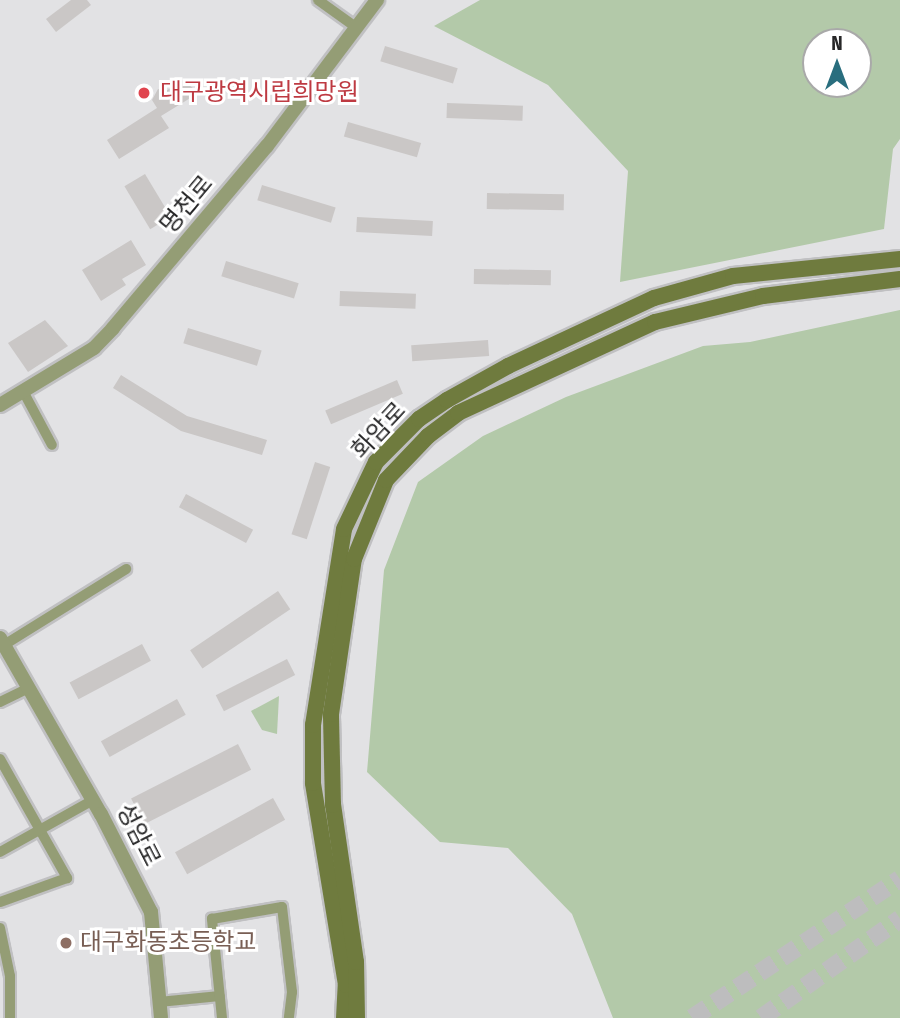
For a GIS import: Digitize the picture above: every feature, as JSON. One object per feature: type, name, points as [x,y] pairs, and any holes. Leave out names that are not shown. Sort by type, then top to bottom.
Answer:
[{"type":"main road","name":"화암로","points":[[344,1018],[346,985],[313,783],[313,725],[344,529],[376,462],[419,418],[447,400],[508,366],[654,298],[733,276],[900,259]]},
{"type":"main road","name":"화암로","points":[[358,1018],[356,962],[332,805],[331,714],[354,559],[386,480],[428,436],[458,413],[655,322],[762,296],[900,279]]},
{"type":"street","points":[[318,0],[333,6],[356,28]]},
{"type":"street","name":"명천로","points":[[0,405],[93,348],[113,328],[267,146],[377,0]]},
{"type":"street","points":[[23,391],[52,445]]},
{"type":"street","points":[[2,642],[126,569]]},
{"type":"street","name":"성암로","points":[[2,642],[93,800],[151,912],[161,1018]]},
{"type":"street","points":[[0,702],[29,688]]},
{"type":"street","points":[[0,759],[5,777],[67,878],[0,902]]},
{"type":"street","points":[[0,852],[93,800]]},
{"type":"street","points":[[222,1018],[212,919],[282,907],[292,992],[289,1018]]},
{"type":"street","points":[[0,928],[10,976],[7,1011]]},
{"type":"street","points":[[159,1002],[220,996]]},
{"type":"green space","points":[[480,0],[900,0],[900,139],[893,149],[884,229],[620,282],[628,171],[548,85],[434,26]]},
{"type":"green space","points":[[900,310],[900,1018],[613,1018],[572,914],[508,848],[440,842],[367,772],[384,570],[418,482],[483,436],[566,397],[703,346],[750,342]]},
{"type":"green space","points":[[279,696],[277,734],[262,730],[251,711]]},
{"type":"building","points":[[71,0],[87,0],[91,5],[56,32],[46,19]]},
{"type":"building","points":[[385,46],[458,68],[453,84],[380,61]]},
{"type":"building","points":[[183,80],[194,89],[192,97],[161,116],[169,128],[119,159],[107,140],[157,108],[152,100],[158,89],[166,91]]},
{"type":"building","points":[[447,103],[523,106],[522,121],[446,118]]},
{"type":"building","points":[[348,122],[421,143],[417,157],[344,136]]},
{"type":"building","points":[[145,174],[171,217],[150,229],[124,186]]},
{"type":"building","points":[[262,185],[336,208],[331,223],[257,200]]},
{"type":"building","points":[[487,193],[564,194],[564,210],[487,209]]},
{"type":"building","points":[[357,217],[433,221],[432,236],[356,232]]},
{"type":"building","points":[[131,240],[146,265],[122,279],[126,285],[101,301],[82,270]]},
{"type":"building","points":[[226,261],[299,283],[294,299],[221,276]]},
{"type":"building","points":[[474,269],[551,270],[551,285],[474,284]]},
{"type":"building","points":[[340,291],[416,294],[415,309],[339,306]]},
{"type":"building","points":[[45,320],[68,346],[28,372],[8,343]]},
{"type":"building","points":[[188,328],[262,351],[257,366],[183,343]]},
{"type":"building","points":[[488,340],[489,356],[412,361],[411,345]]},
{"type":"building","points":[[121,375],[187,416],[267,440],[262,455],[181,431],[113,388]]},
{"type":"building","points":[[397,380],[403,394],[331,424],[325,410]]},
{"type":"building","points":[[315,462],[330,467],[307,539],[292,534]]},
{"type":"building","points":[[186,494],[253,530],[246,543],[179,507]]},
{"type":"building","points":[[278,591],[290,609],[202,669],[190,650]]},
{"type":"building","points":[[142,644],[151,661],[79,699],[70,682]]},
{"type":"building","points":[[287,659],[295,675],[224,711],[216,695]]},
{"type":"building","points":[[177,699],[186,715],[110,757],[101,741]]},
{"type":"building","points":[[238,744],[251,770],[144,824],[131,798]]},
{"type":"building","points":[[273,798],[285,820],[187,874],[175,852]]},
{"type":"tunnel","points":[[692,1018],[900,879]]},
{"type":"tunnel","points":[[761,1018],[900,919]]},
{"type":"place","name":"대구광역시립희망원","points":[[144,93]]},
{"type":"place","name":"대구화동초등학교","points":[[66,943]]}]
